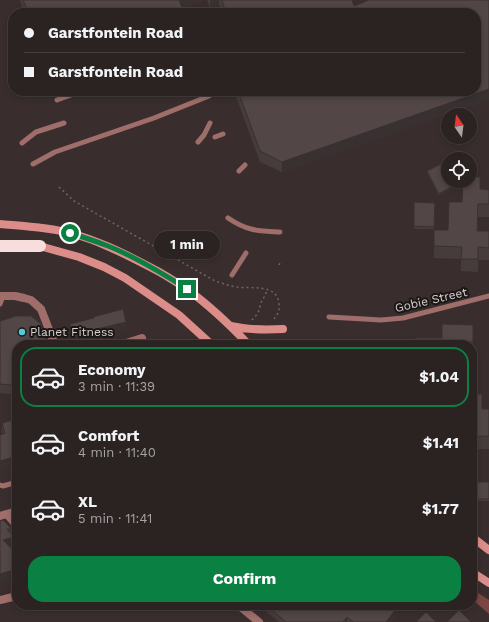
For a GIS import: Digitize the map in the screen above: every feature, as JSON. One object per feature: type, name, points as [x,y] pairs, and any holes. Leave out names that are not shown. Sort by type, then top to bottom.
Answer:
[{"type":"highway","points":[[0,246],[40,246]]},
{"type":"main road","points":[[0,224],[32,226],[70,233],[108,246],[182,286],[210,308],[244,340]]},
{"type":"main road","points":[[0,241],[40,246],[79,257],[104,267],[125,278],[179,315],[206,340]]},
{"type":"main road","points":[[230,326],[262,330],[283,329]]},
{"type":"main road","points":[[477,541],[489,550]]},
{"type":"main road","points":[[477,576],[489,583]]},
{"type":"street","points":[[1,296],[15,296],[31,300],[41,308],[53,340]]},
{"type":"street","points":[[136,340],[142,338]]},
{"type":"street","points":[[2,514],[12,512]]},
{"type":"street","points":[[0,600],[12,597]]},
{"type":"street","points":[[244,610],[259,622]]},
{"type":"lane","points":[[57,100],[68,96]]},
{"type":"lane","points":[[33,164],[55,152],[154,118],[209,96]]},
{"type":"lane","points":[[22,143],[36,132],[64,123]]},
{"type":"lane","points":[[198,142],[204,135],[210,123]]},
{"type":"lane","points":[[215,137],[223,134]]},
{"type":"lane","points":[[240,171],[245,165]]},
{"type":"lane","points":[[228,218],[238,225],[253,230],[280,232]]},
{"type":"lane","points":[[232,275],[246,253]]},
{"type":"lane","points":[[0,304],[1,296]]},
{"type":"lane","name":"Gobie Street","points":[[329,317],[381,320],[403,318],[489,296]]},
{"type":"lane","points":[[1,486],[12,483]]},
{"type":"lane","points":[[2,514],[12,523]]},
{"type":"path","points":[[59,187],[74,201],[215,281],[235,287],[263,288],[272,292],[276,295],[280,305],[274,320],[268,323]]},
{"type":"path","points":[[255,323],[252,320],[258,313],[267,290]]},
{"type":"shaded area","points":[[477,592],[489,600],[489,614],[477,603]]},
{"type":"building","points":[[23,0],[179,0],[182,8],[27,8]]},
{"type":"building","points":[[222,0],[352,0],[354,6],[369,0],[489,0],[489,89],[481,92],[481,8],[224,8]]},
{"type":"building","points":[[240,96],[469,96],[282,162],[260,151]]},
{"type":"building","points":[[441,164],[441,188],[450,188],[439,194],[427,171]]},
{"type":"building","points":[[477,177],[480,177],[480,189],[489,190],[489,204],[478,204],[477,231],[489,231],[489,248],[478,247],[478,259],[461,259],[462,247],[434,246],[434,230],[448,230],[449,202],[462,202],[463,188],[477,188]]},
{"type":"building","points":[[414,202],[435,203],[434,227],[414,226]]},
{"type":"building","points":[[123,309],[126,322],[73,337],[70,324]]},
{"type":"building","points":[[16,316],[31,316],[41,324],[46,340],[12,340],[12,385],[0,384],[0,321]]},
{"type":"building","points":[[442,324],[473,325],[473,340],[415,340],[415,338],[442,338]]},
{"type":"building","points":[[477,394],[482,394],[482,409],[489,409],[489,436],[477,437]]},
{"type":"building","points":[[12,420],[12,457],[0,461],[0,435],[5,433],[2,423]]},
{"type":"building","points":[[477,482],[489,482],[489,499],[477,499]]},
{"type":"building","points":[[3,520],[12,529],[7,529],[12,535],[12,538],[3,540],[12,549],[12,570],[0,574],[0,521]]},
{"type":"building","points":[[272,610],[395,610],[386,622],[353,622],[347,617],[343,622],[286,622]]},
{"type":"building","points":[[459,610],[471,622],[447,622]]},
{"type":"building","points":[[426,612],[436,622],[416,622]]},
{"type":"place","name":"Planet Fitness","points":[[22,332]]},
{"type":"route","points":[[70,233],[108,246],[127,255],[187,289]]}]
